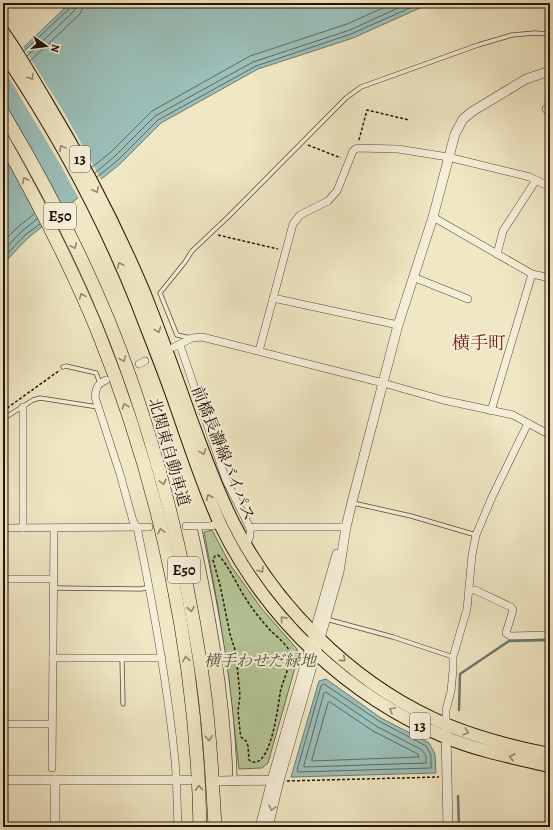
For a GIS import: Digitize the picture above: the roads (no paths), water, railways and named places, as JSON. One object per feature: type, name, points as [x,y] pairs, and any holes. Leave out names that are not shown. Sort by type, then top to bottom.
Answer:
[{"type":"highway","name":"北関東自動車道","points":[[3,113],[61,217],[109,322],[130,377],[169,504],[182,562],[201,662],[210,748],[214,827]]},
{"type":"highway","name":"北関東自動車道","points":[[3,140],[49,225],[98,332],[131,424],[151,493],[169,564],[188,671],[196,750],[200,827]]},
{"type":"main road","name":"前橋長瀞線バイパス","points":[[3,32],[74,147],[124,248],[169,387],[201,478],[220,524],[236,554],[273,608],[309,651],[389,708],[447,738],[513,758],[550,766]]},
{"type":"main road","name":"前橋長瀞線バイパス","points":[[3,52],[30,92],[65,153],[108,239],[140,297],[211,474],[234,524],[264,574],[280,595],[317,636],[349,665],[389,694],[423,714],[446,724],[515,747],[550,754]]},
{"type":"street","points":[[268,827],[309,651],[326,619],[338,572],[346,526],[398,324],[433,217],[454,134],[458,126],[472,110],[526,79],[550,71]]},
{"type":"street","points":[[258,351],[293,224],[300,215],[328,202],[337,191],[353,152],[357,148],[398,149],[448,157],[530,177],[550,187]]},
{"type":"street","points":[[497,254],[503,231],[536,180]]},
{"type":"street","points":[[433,217],[532,274],[550,278]]},
{"type":"street","points":[[491,411],[532,274]]},
{"type":"street","points":[[413,277],[468,298]]},
{"type":"street","points":[[273,298],[398,324]]},
{"type":"street","points":[[246,546],[250,536],[250,528],[226,480],[177,346],[192,338],[202,337],[383,383],[443,400],[513,415],[550,435]]},
{"type":"street","points":[[103,381],[96,387],[95,396],[120,474],[133,521],[137,527],[162,658],[176,780],[178,827]]},
{"type":"street","points":[[23,406],[23,528]]},
{"type":"street","points":[[448,827],[446,710],[451,691],[453,658],[465,620],[472,555],[476,535],[492,497],[528,423]]},
{"type":"street","points":[[186,526],[210,526],[220,524]]},
{"type":"street","points":[[250,528],[255,526],[346,526]]},
{"type":"street","points":[[317,636],[335,558],[346,526]]},
{"type":"street","points":[[3,528],[149,527]]},
{"type":"street","points":[[52,768],[54,528]]},
{"type":"street","points":[[3,599],[3,579],[54,579]]},
{"type":"street","points":[[469,590],[476,590],[511,607],[513,610],[506,633],[510,636],[550,635]]},
{"type":"street","points":[[53,658],[162,658]]},
{"type":"street","points":[[3,724],[52,724]]},
{"type":"street","points":[[3,780],[189,780]]},
{"type":"street","points":[[55,780],[55,827]]},
{"type":"street","points":[[220,781],[279,781]]},
{"type":"street","points":[[260,827],[279,781]]},
{"type":"lane","points":[[192,338],[177,335],[160,293],[192,251],[346,98],[361,87],[478,45],[512,35],[535,33],[550,34]]},
{"type":"lane","points":[[63,367],[66,366],[96,373],[103,381]]},
{"type":"lane","points":[[3,419],[33,400],[40,398],[98,407]]},
{"type":"lane","points":[[352,502],[411,516],[476,535]]},
{"type":"lane","points":[[199,526],[216,606],[226,676],[235,781]]},
{"type":"lane","points":[[54,588],[141,589],[149,587]]},
{"type":"lane","points":[[326,619],[393,637],[453,658]]},
{"type":"lane","points":[[122,658],[123,704]]},
{"type":"water","points":[[70,3],[431,3],[353,38],[258,69],[161,123],[120,164],[28,238],[3,264],[3,67]]},
{"type":"water","points":[[326,679],[381,718],[429,743],[435,754],[436,773],[291,777],[319,681]]},
{"type":"waterway","points":[[459,710],[460,674],[509,641],[550,640]]},
{"type":"waterway","points":[[458,796],[459,827]]},
{"type":"district","name":"横手町","points":[[479,343]]},
{"type":"park label","name":"横手わせだ緑地","points":[[260,660]]}]
